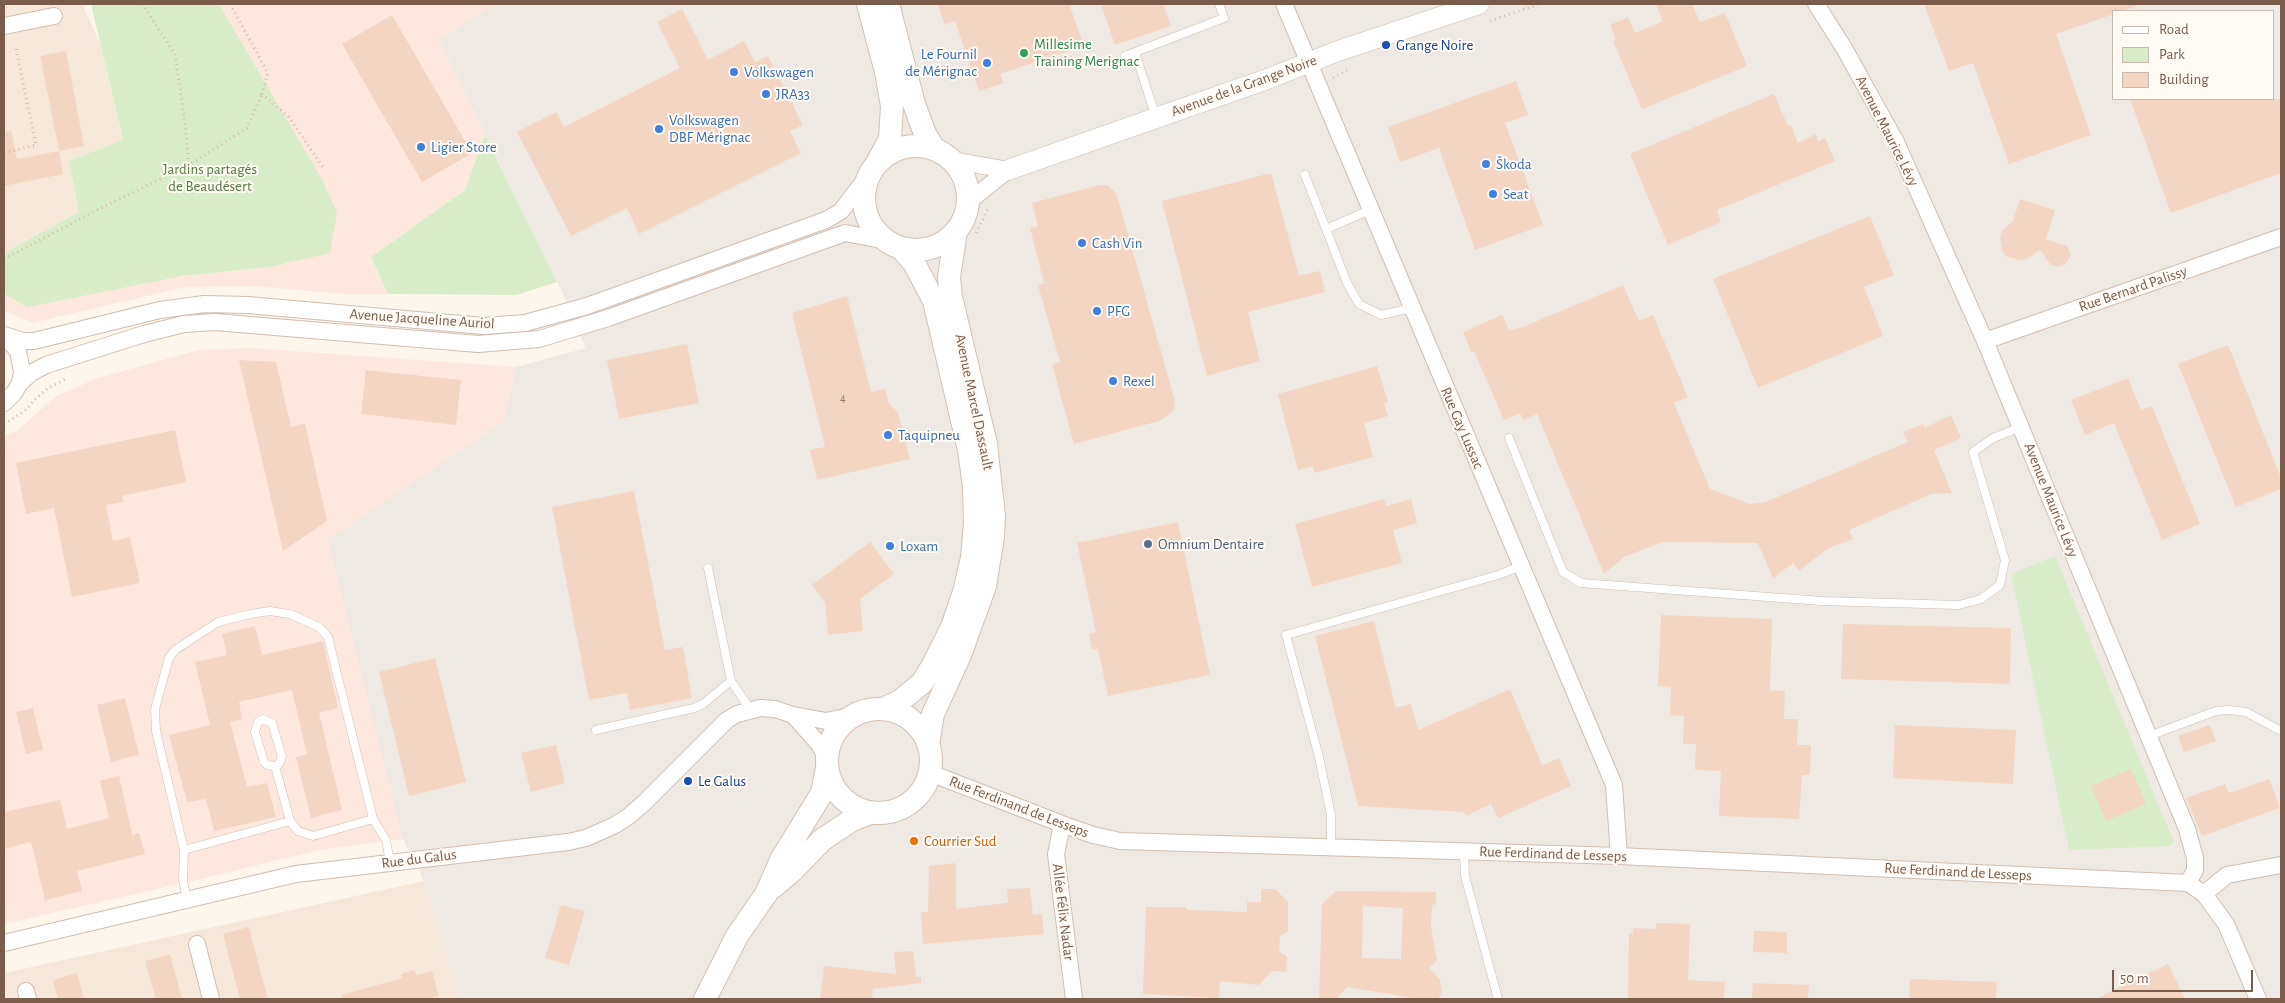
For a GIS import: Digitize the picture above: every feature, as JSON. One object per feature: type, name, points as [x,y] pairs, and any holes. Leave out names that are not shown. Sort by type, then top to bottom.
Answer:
[{"type":"main road","points":[[868,4],[886,72],[892,106],[890,139],[873,169],[863,194],[865,212],[873,229],[894,245],[916,250],[931,248],[966,234],[964,218],[968,204],[967,188],[961,173],[925,134],[914,104],[888,4]]},
{"type":"main road","points":[[873,169],[890,152],[904,147],[919,146],[943,155]]},
{"type":"main road","name":"Avenue Marcel Dassault","points":[[928,744],[934,714],[977,611],[985,586],[993,537],[994,516],[986,444],[951,297],[949,277],[966,234]]},
{"type":"main road","name":"Avenue Marcel Dassault","points":[[884,709],[900,701],[922,683],[933,666],[952,627],[964,592],[972,558],[975,523],[974,487],[969,450],[934,301],[914,263],[894,245]]},
{"type":"main road","points":[[705,999],[737,936],[766,894],[782,858],[822,793],[829,745],[835,733],[844,722],[855,714],[869,710],[884,709],[898,712],[911,720],[921,730],[928,744],[931,764],[930,773],[919,794],[901,809],[886,813],[870,813],[855,808],[842,798],[832,784],[827,763]]},
{"type":"main road","points":[[766,894],[822,840],[837,829],[870,813]]},
{"type":"street","name":"Rue Gay Lussac","points":[[1284,4],[1614,785],[1619,856]]},
{"type":"street","name":"Avenue de la Grange Noire","points":[[968,204],[1002,174],[1308,64],[1338,51],[1479,4]]},
{"type":"street","name":"Avenue Maurice Lévy","points":[[1816,4],[1844,48],[1896,142],[2021,426],[2187,829],[2195,858],[2195,870],[2188,883]]},
{"type":"street","points":[[4,26],[54,16]]},
{"type":"street","name":"Avenue de la Grange Noire","points":[[943,155],[1002,174]]},
{"type":"street","name":"Avenue Jacqueline Auriol","points":[[4,335],[23,341],[34,341],[160,310],[204,304],[248,305],[484,326],[525,323],[588,306],[826,220],[841,211],[873,169]]},
{"type":"street","name":"Avenue Jacqueline Auriol","points":[[4,403],[31,373],[46,365],[144,334],[184,324],[215,322],[478,344],[539,339],[608,318],[845,233],[894,245]]},
{"type":"street","name":"Rue Bernard Palissy","points":[[1985,341],[2281,237]]},
{"type":"street","points":[[4,335],[18,351],[22,361],[20,383]]},
{"type":"street","name":"Rue du Galus","points":[[4,944],[296,874],[568,842],[600,832],[629,816],[727,720],[750,709],[775,709],[793,715],[826,721],[855,714]]},
{"type":"street","points":[[793,715],[812,735],[827,763]]},
{"type":"street","name":"Rue Ferdinand de Lesseps","points":[[930,773],[1062,824],[1093,835],[1120,841],[1619,856],[2188,883]]},
{"type":"street","name":"Allée Félix Nadar","points":[[1062,824],[1056,854],[1074,999]]},
{"type":"street","points":[[2204,894],[2227,875],[2281,865]]},
{"type":"street","points":[[2188,883],[2204,894],[2226,924],[2258,999]]},
{"type":"street","points":[[197,944],[211,999]]},
{"type":"lane","points":[[1126,56],[1224,18],[1219,4]]},
{"type":"lane","points":[[1135,53],[1156,118]]},
{"type":"lane","points":[[1305,175],[1347,283],[1359,304],[1381,315],[1412,308]]},
{"type":"lane","points":[[1326,229],[1370,210]]},
{"type":"lane","points":[[1509,438],[1563,572],[1581,584],[1822,601],[1959,605],[1982,599],[2000,585],[2005,560],[1973,452],[1993,438],[2021,426]]},
{"type":"lane","points":[[1331,848],[1331,815],[1319,757],[1286,634],[1498,575],[1521,566]]},
{"type":"lane","points":[[708,568],[731,681],[750,709]]},
{"type":"lane","points":[[187,901],[183,880],[184,850],[156,731],[155,709],[169,658],[176,650],[218,622],[250,614],[270,611],[290,614],[320,626],[328,637],[373,819],[386,840],[390,862]]},
{"type":"lane","points":[[596,730],[694,708],[703,704],[731,681]]},
{"type":"lane","points":[[2149,736],[2216,710],[2246,712],[2281,731]]},
{"type":"lane","points":[[263,719],[272,723],[282,757],[279,764],[275,766],[271,767],[264,762],[255,732],[258,722],[263,719]]},
{"type":"lane","points":[[275,766],[290,821],[298,831],[313,836],[373,819]]},
{"type":"lane","points":[[184,850],[290,821]]},
{"type":"lane","points":[[1464,852],[1465,876],[1498,999]]},
{"type":"path","points":[[142,4],[175,54],[183,104],[189,166]]},
{"type":"path","points":[[4,259],[99,209],[189,166],[247,128],[262,94],[268,74],[230,4]]},
{"type":"path","points":[[4,153],[36,146],[16,49]]},
{"type":"path","points":[[262,94],[288,116],[325,170]]},
{"type":"path","points":[[966,234],[994,196],[1002,174]]},
{"type":"shaded area","points":[[4,4],[82,4],[100,43],[123,141],[69,161],[79,212],[9,250],[4,259]]},
{"type":"shaded area","points":[[219,4],[495,4],[439,40],[485,135],[465,190],[371,257],[388,294],[345,294],[252,286],[185,287],[32,323],[4,310],[4,291],[6,295],[269,267],[260,74]]},
{"type":"shaded area","points":[[495,4],[2281,4],[2281,999],[460,999],[424,881],[403,839],[328,540],[504,421],[516,367],[586,348],[562,292],[439,40]]},
{"type":"shaded area","points":[[251,348],[516,367],[504,421],[329,540],[403,839],[319,850],[4,924],[4,435],[17,431],[56,396],[98,378],[199,350]]},
{"type":"shaded area","points":[[424,881],[460,999],[4,999],[4,973]]},
{"type":"green space","name":"Jardins partagés de Beaudésert","points":[[91,4],[219,4],[323,181],[337,213],[330,253],[269,267],[182,276],[28,307],[6,295],[4,291],[4,259],[9,250],[79,212],[69,161],[123,140]]},
{"type":"green space","points":[[485,135],[557,282],[516,295],[388,294],[371,257],[465,190]]},
{"type":"green space","points":[[2055,556],[2174,842],[2170,846],[2069,850],[2011,574]]},
{"type":"building","points":[[938,4],[1069,4],[1084,46],[1000,74],[1004,83],[979,91],[955,21],[945,25]]},
{"type":"building","points":[[1101,4],[1163,4],[1171,26],[1115,45]]},
{"type":"building","points":[[1656,4],[1692,4],[1700,22],[1725,13],[1747,66],[1642,109],[1613,41],[1616,40],[1610,25],[1628,17],[1635,33],[1663,21]]},
{"type":"building","points":[[1924,4],[2136,4],[2136,6],[2124,10],[2112,10],[2112,15],[2056,34],[2091,135],[2009,164],[1973,63],[1949,71]]},
{"type":"building","name":"Volkswagen DBF Mérignac","points":[[682,9],[708,60],[744,41],[755,62],[768,56],[803,125],[790,131],[801,153],[639,234],[627,208],[571,236],[517,132],[556,112],[564,127],[680,68],[657,22]]},
{"type":"building","points":[[392,15],[472,153],[422,182],[342,44]]},
{"type":"building","points":[[66,51],[84,146],[59,151],[40,56]]},
{"type":"building","name":"Seat","points":[[1516,81],[1528,115],[1505,123],[1543,225],[1475,250],[1439,148],[1400,162],[1388,127]]},
{"type":"building","points":[[1774,94],[1788,126],[1791,125],[1798,143],[1816,134],[1818,141],[1825,138],[1835,161],[1717,210],[1721,222],[1668,245],[1630,154]]},
{"type":"building","points":[[2281,99],[2281,173],[2171,213],[2130,100]]},
{"type":"building","points":[[11,131],[17,159],[59,151],[63,174],[4,186],[4,132]]},
{"type":"building","points":[[1271,173],[1299,276],[1320,271],[1325,292],[1248,312],[1260,361],[1207,376],[1162,201]]},
{"type":"building","points":[[1100,185],[1108,185],[1117,195],[1174,398],[1175,408],[1169,415],[1159,421],[1074,444],[1052,364],[1060,362],[1038,285],[1044,283],[1030,228],[1038,226],[1032,203]]},
{"type":"building","points":[[2020,199],[2055,210],[2046,239],[2067,246],[2071,255],[2065,265],[2057,267],[2050,264],[2040,250],[2027,259],[2018,260],[2006,256],[2002,251],[2000,237],[2002,231],[2013,221]]},
{"type":"building","points":[[1870,216],[1894,275],[1864,287],[1883,336],[1758,388],[1713,279]]},
{"type":"building","points":[[1623,285],[1639,321],[1653,315],[1688,397],[1674,403],[1710,489],[1750,504],[1766,502],[1908,442],[1903,432],[1923,424],[1925,428],[1951,415],[1961,438],[1934,450],[1952,493],[1931,494],[1849,530],[1853,539],[1827,549],[1799,571],[1793,563],[1773,578],[1758,543],[1663,542],[1624,557],[1604,574],[1537,414],[1523,420],[1520,413],[1504,420],[1474,351],[1471,352],[1463,332],[1502,315],[1509,330],[1523,327]]},
{"type":"building","points":[[847,296],[871,392],[885,389],[889,404],[898,412],[910,459],[817,480],[810,450],[825,447],[792,313]]},
{"type":"building","points":[[687,344],[699,403],[619,419],[607,360]]},
{"type":"building","points":[[2228,345],[2281,478],[2281,489],[2236,507],[2178,364]]},
{"type":"building","points":[[239,360],[276,362],[291,427],[305,423],[327,521],[283,551]]},
{"type":"building","points":[[1377,366],[1388,402],[1384,403],[1388,416],[1364,423],[1373,457],[1315,473],[1313,466],[1298,470],[1278,394]]},
{"type":"building","points":[[366,370],[461,380],[456,425],[361,414]]},
{"type":"building","points":[[2128,378],[2141,410],[2152,406],[2200,524],[2162,540],[2114,423],[2085,435],[2071,400]]},
{"type":"building","points":[[175,430],[186,482],[122,496],[124,502],[106,505],[113,541],[130,537],[140,583],[72,597],[54,508],[26,514],[16,463]]},
{"type":"building","points":[[634,491],[665,650],[683,647],[692,698],[630,710],[627,693],[589,700],[552,507]]},
{"type":"building","points":[[1384,499],[1386,506],[1411,499],[1417,523],[1393,530],[1402,563],[1312,587],[1295,524]]},
{"type":"building","points":[[1178,522],[1210,675],[1108,696],[1098,649],[1092,650],[1089,634],[1096,632],[1077,543]]},
{"type":"building","points":[[870,542],[894,574],[860,599],[863,631],[828,635],[825,602],[812,585]]},
{"type":"building","points":[[1661,615],[1772,619],[1770,690],[1785,691],[1784,719],[1798,719],[1797,745],[1811,745],[1810,775],[1802,775],[1799,819],[1719,816],[1721,771],[1695,770],[1696,744],[1683,744],[1684,716],[1670,715],[1671,687],[1658,686]]},
{"type":"building","points":[[1374,621],[1396,708],[1411,704],[1418,730],[1510,689],[1542,765],[1559,758],[1571,786],[1498,818],[1491,804],[1466,816],[1464,812],[1358,806],[1315,636]]},
{"type":"building","points":[[1843,624],[2011,628],[2010,684],[1841,679]]},
{"type":"building","points":[[255,626],[262,655],[323,641],[338,708],[319,713],[342,810],[311,818],[296,757],[307,754],[292,690],[239,702],[242,719],[230,722],[247,787],[267,783],[276,817],[214,831],[206,799],[187,802],[169,735],[210,725],[195,662],[227,655],[222,634]]},
{"type":"building","points":[[435,658],[466,782],[409,796],[379,672]]},
{"type":"building","points":[[125,698],[139,755],[111,762],[97,705]]},
{"type":"building","points":[[33,708],[43,750],[26,754],[16,712]]},
{"type":"building","points":[[1895,725],[2016,730],[2013,784],[1893,778]]},
{"type":"building","points":[[2210,725],[2216,741],[2184,752],[2178,736]]},
{"type":"building","points":[[556,745],[565,783],[531,792],[521,753]]},
{"type":"building","points":[[2131,769],[2146,804],[2106,821],[2091,786]]},
{"type":"building","points":[[119,776],[132,835],[139,833],[145,854],[77,871],[82,891],[45,900],[31,842],[4,849],[4,812],[60,800],[67,829],[109,818],[100,781]]},
{"type":"building","points":[[2269,779],[2280,808],[2202,836],[2186,798],[2225,784],[2229,793]]},
{"type":"building","points":[[956,863],[956,909],[1008,903],[1007,889],[1030,888],[1033,915],[1042,914],[1044,934],[923,944],[921,912],[928,912],[929,866]]},
{"type":"building","points":[[1261,889],[1275,889],[1288,902],[1288,931],[1280,936],[1279,951],[1287,957],[1286,972],[1272,971],[1259,985],[1220,981],[1219,998],[1143,994],[1146,907],[1187,907],[1187,910],[1247,912],[1247,902],[1261,902]]},
{"type":"building","points":[[1336,891],[1436,892],[1436,903],[1432,906],[1431,927],[1437,960],[1429,968],[1440,980],[1442,994],[1437,999],[1419,999],[1347,987],[1336,999],[1319,999],[1322,904]],"holes":[[[1363,906],[1403,908],[1401,959],[1362,958]]]},
{"type":"building","points":[[561,905],[585,911],[569,965],[545,958]]},
{"type":"building","points":[[1656,923],[1690,924],[1688,980],[1725,982],[1724,999],[1628,999],[1629,933],[1633,934],[1633,928],[1656,929]]},
{"type":"building","points":[[249,927],[268,999],[240,999],[223,934]]},
{"type":"building","points":[[1754,931],[1787,932],[1787,953],[1753,952]]},
{"type":"building","points":[[913,951],[916,977],[921,977],[921,983],[873,989],[872,999],[820,999],[824,966],[896,974],[894,952]]},
{"type":"building","points":[[170,954],[182,999],[156,999],[145,961]]},
{"type":"building","points":[[2168,964],[2185,999],[2096,999]]},
{"type":"building","points":[[414,970],[416,975],[432,971],[439,996],[426,999],[342,999],[342,995],[402,978],[401,974]]},
{"type":"building","points":[[77,973],[84,999],[58,999],[53,980]]},
{"type":"building","points":[[1910,979],[1997,982],[1996,999],[1909,999]]},
{"type":"building","points":[[1753,983],[1809,985],[1808,999],[1752,999]]},
{"type":"place","name":"Grange Noire","points":[[1386,45]]},
{"type":"place","name":"Millesime Training Merignac","points":[[1024,53]]},
{"type":"place","name":"Le Fournil de Mérignac","points":[[987,63]]},
{"type":"place","name":"Volkswagen","points":[[734,72]]},
{"type":"place","name":"JRA33","points":[[766,94]]},
{"type":"place","name":"Volkswagen DBF Mérignac","points":[[659,129]]},
{"type":"place","name":"Ligier Store","points":[[421,147]]},
{"type":"place","name":"Škoda","points":[[1486,164]]},
{"type":"place","name":"Seat","points":[[1493,194]]},
{"type":"place","name":"Cash Vin","points":[[1082,243]]},
{"type":"place","name":"PFG","points":[[1097,311]]},
{"type":"place","name":"Rexel","points":[[1113,381]]},
{"type":"place","name":"Taquipneu","points":[[888,435]]},
{"type":"place","name":"Omnium Dentaire","points":[[1148,544]]},
{"type":"place","name":"Loxam","points":[[890,546]]},
{"type":"place","name":"Le Galus","points":[[688,781]]},
{"type":"place","name":"Courrier Sud","points":[[914,841]]}]
